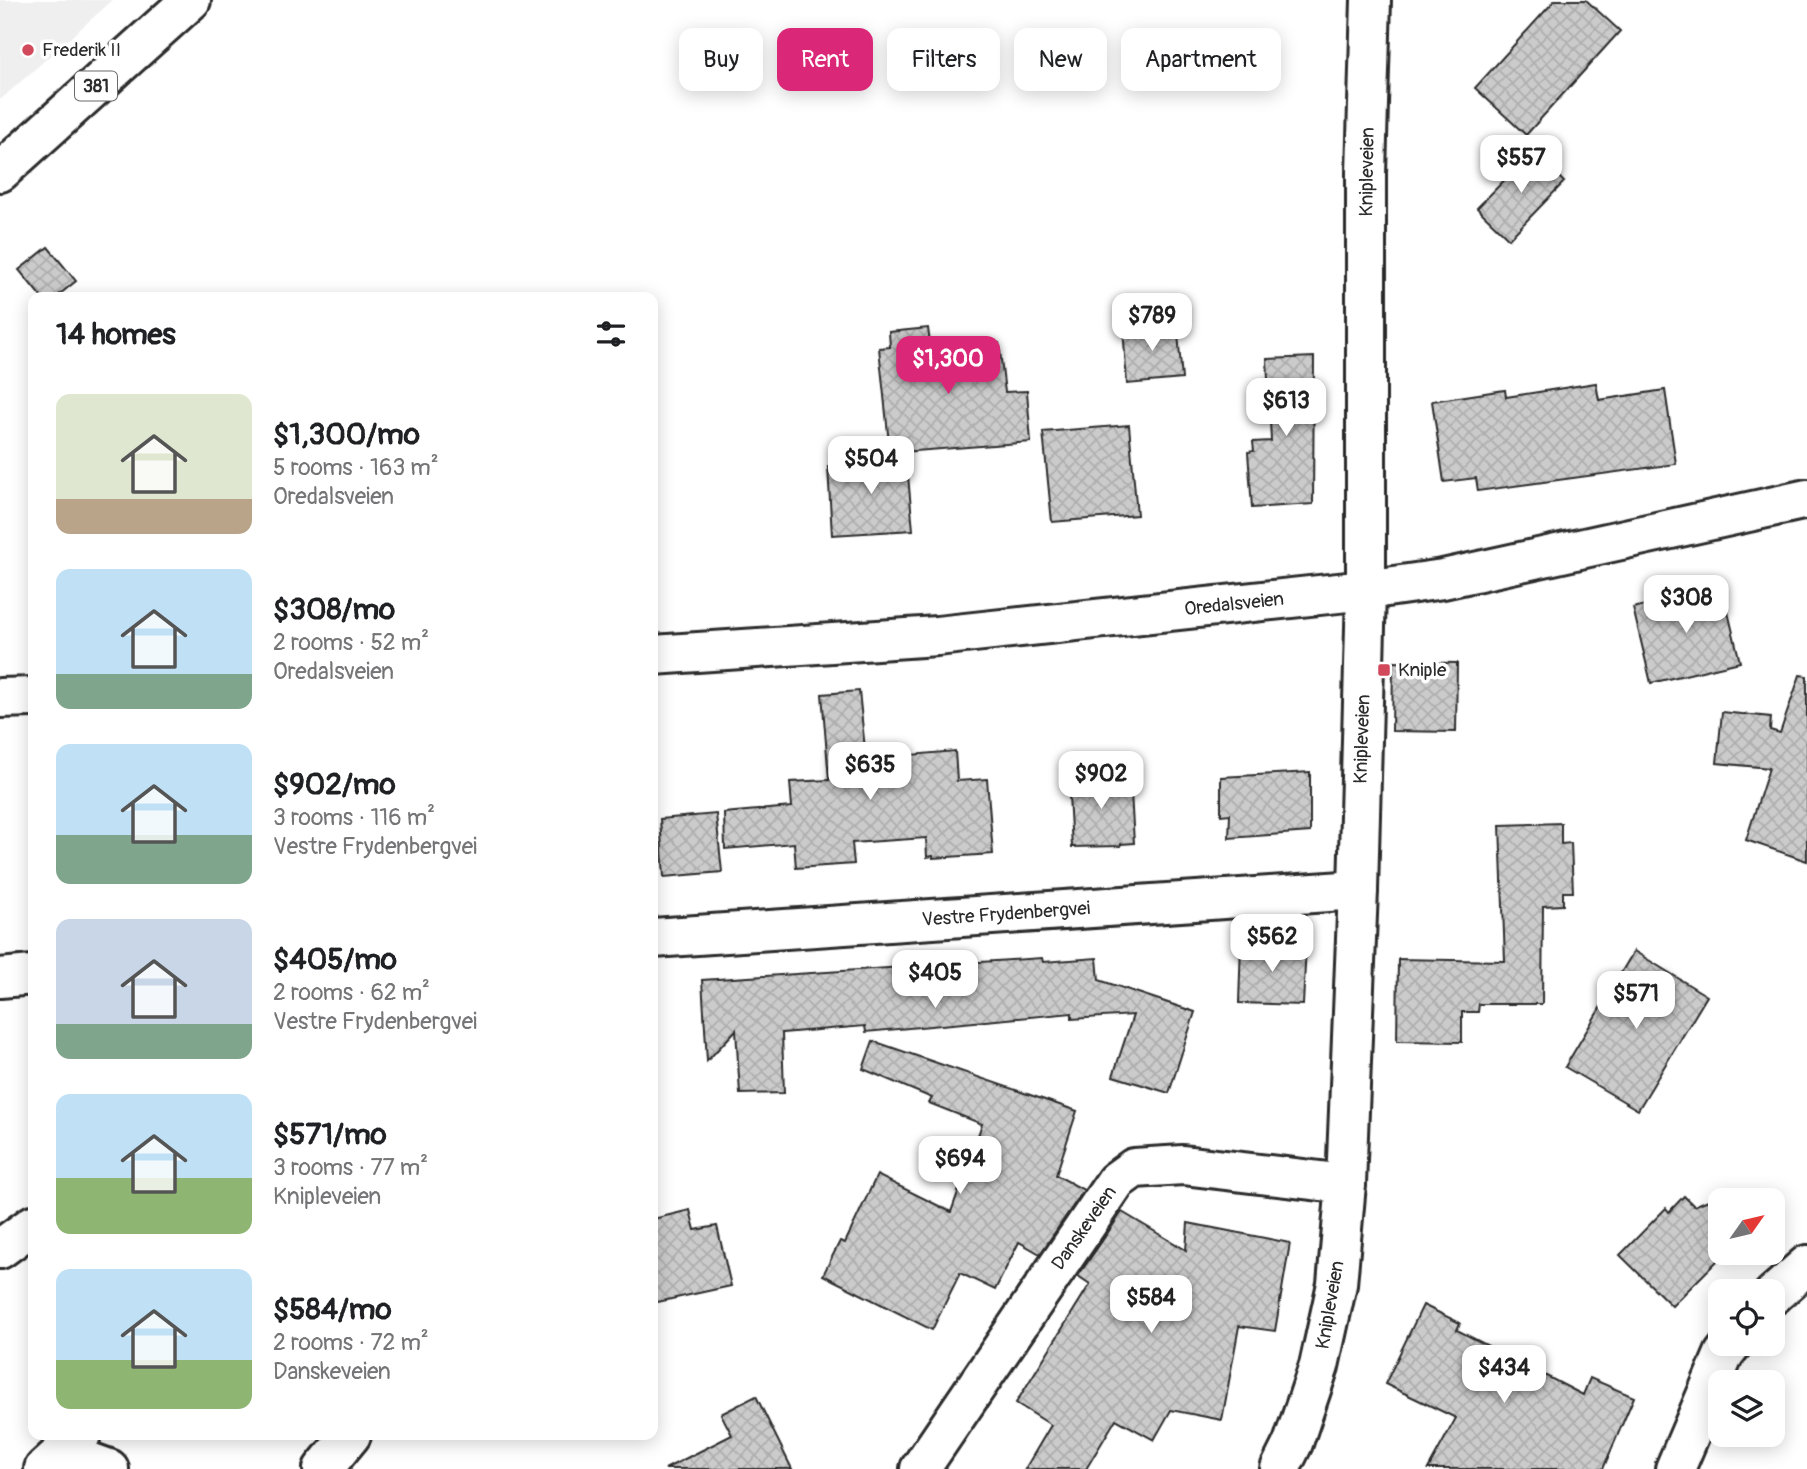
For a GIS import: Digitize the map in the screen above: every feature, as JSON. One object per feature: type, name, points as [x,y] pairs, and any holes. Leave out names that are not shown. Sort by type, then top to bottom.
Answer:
[{"type":"street","name":"381","points":[[0,172],[191,0]]},
{"type":"street","name":"Knipleveien","points":[[1280,1469],[1293,1443],[1319,1366],[1337,1284],[1346,1184],[1366,590],[1366,173],[1371,0]]},
{"type":"street","name":"Oredalsveien","points":[[658,655],[937,636],[1366,590],[1443,579],[1807,499]]},
{"type":"street","points":[[0,698],[28,697]]},
{"type":"street","name":"Vestre Frydenbergvei","points":[[658,938],[1358,890]]},
{"type":"street","points":[[0,978],[28,975]]},
{"type":"street","name":"Danskeveien","points":[[920,1469],[1116,1181],[1135,1168],[1183,1165],[1346,1184]]},
{"type":"street","points":[[0,1249],[28,1229]]},
{"type":"street","points":[[1785,1284],[1807,1265]]},
{"type":"street","points":[[1675,1469],[1723,1356]]},
{"type":"street","points":[[323,1469],[347,1440]]},
{"type":"street","points":[[63,1452],[109,1469]]},
{"type":"shaded area","name":"Frederik II","points":[[0,0],[113,0],[0,100]]},
{"type":"building","points":[[1555,0],[1586,0],[1620,31],[1526,135],[1475,88]]},
{"type":"building","points":[[1533,151],[1564,182],[1509,239],[1477,208]]},
{"type":"building","points":[[48,247],[76,281],[62,292],[37,292],[19,270]]},
{"type":"building","points":[[1177,322],[1182,379],[1127,384],[1123,327]]},
{"type":"building","points":[[928,328],[931,351],[999,343],[1005,392],[1027,391],[1031,442],[890,453],[879,348],[890,347],[889,332]]},
{"type":"building","points":[[1314,357],[1313,504],[1252,508],[1248,452],[1254,451],[1253,442],[1271,441],[1267,359]]},
{"type":"building","points":[[1596,383],[1599,400],[1665,390],[1676,464],[1478,491],[1476,478],[1444,482],[1432,401],[1505,390],[1506,397]]},
{"type":"building","points":[[1129,425],[1137,515],[1052,522],[1043,432]]},
{"type":"building","points":[[906,454],[913,530],[832,535],[828,467],[852,466],[852,458]]},
{"type":"building","points":[[1722,587],[1740,662],[1651,683],[1633,608]]},
{"type":"building","points":[[1393,662],[1457,663],[1456,732],[1392,731]]},
{"type":"building","points":[[1800,675],[1807,676],[1807,861],[1746,840],[1769,768],[1717,763],[1722,712],[1771,717],[1770,730],[1780,733]]},
{"type":"building","points":[[859,691],[866,759],[955,751],[957,781],[987,779],[993,854],[927,857],[926,838],[852,843],[854,864],[796,868],[794,843],[725,849],[724,813],[792,807],[790,782],[829,780],[822,694]]},
{"type":"building","points":[[1310,772],[1310,832],[1229,838],[1230,814],[1221,815],[1221,777]]},
{"type":"building","points":[[1130,775],[1134,843],[1072,847],[1068,778]]},
{"type":"building","points":[[716,814],[722,872],[664,877],[660,819]]},
{"type":"building","points":[[1561,823],[1561,844],[1571,843],[1573,892],[1563,892],[1563,905],[1543,906],[1542,1004],[1479,1004],[1478,1012],[1462,1012],[1462,1042],[1397,1041],[1398,959],[1505,961],[1500,825]]},
{"type":"building","points":[[1241,943],[1306,945],[1303,1005],[1239,1003]]},
{"type":"building","points":[[1634,951],[1707,996],[1638,1110],[1565,1067]]},
{"type":"building","points":[[1042,958],[1043,962],[1097,958],[1099,980],[1195,1012],[1169,1093],[1113,1076],[1133,1015],[1072,1019],[1072,1013],[866,1032],[865,1026],[782,1033],[784,1093],[740,1094],[736,1030],[707,1061],[702,980]]},
{"type":"building","points":[[873,1041],[1077,1111],[1056,1175],[1084,1190],[1040,1254],[1019,1242],[995,1290],[960,1273],[932,1330],[823,1275],[840,1241],[845,1243],[877,1175],[951,1212],[982,1124],[929,1103],[932,1098],[863,1069]]},
{"type":"building","points":[[1684,1196],[1694,1206],[1708,1200],[1708,1265],[1713,1265],[1672,1306],[1620,1255],[1666,1208],[1669,1212]]},
{"type":"building","points":[[690,1210],[695,1230],[717,1226],[731,1286],[658,1302],[658,1218]]},
{"type":"building","points":[[1122,1212],[1186,1250],[1188,1223],[1290,1243],[1275,1331],[1239,1326],[1222,1420],[1171,1410],[1154,1440],[1116,1419],[1086,1469],[1025,1469],[1051,1425],[1016,1403],[1090,1284],[1078,1276]]},
{"type":"building","points":[[1423,1305],[1460,1323],[1457,1330],[1583,1395],[1590,1378],[1634,1397],[1603,1469],[1428,1469],[1456,1418],[1385,1384]]},
{"type":"building","points":[[756,1396],[792,1469],[665,1469],[732,1435],[721,1414]]},
{"type":"place","name":"Frederik II","points":[[28,50]]},
{"type":"place","name":"Kniple","points":[[1384,670]]}]
